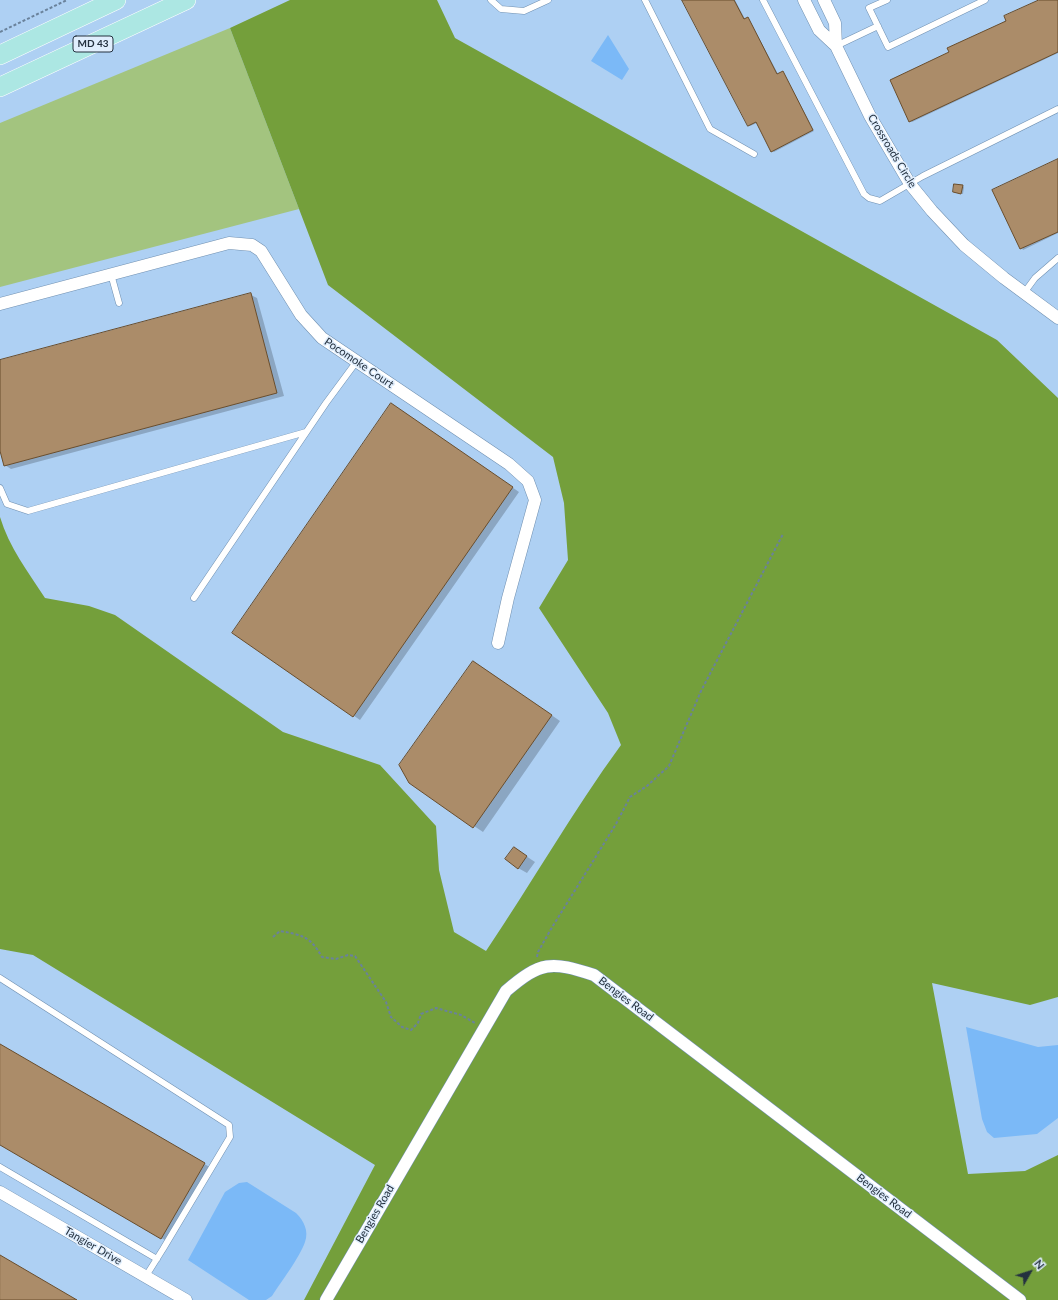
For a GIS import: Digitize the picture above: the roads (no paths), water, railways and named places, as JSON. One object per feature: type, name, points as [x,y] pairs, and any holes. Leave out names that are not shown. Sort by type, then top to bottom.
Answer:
[{"type":"main road","name":"MD 43","points":[[0,55],[116,0]]},
{"type":"main road","name":"MD 43","points":[[0,88],[186,0]]},
{"type":"street","name":"Crossroads Circle","points":[[804,0],[819,30],[836,46],[874,122],[910,184],[932,211],[964,245],[1058,318]]},
{"type":"street","name":"Crossroads Circle","points":[[824,0],[835,23],[836,46]]},
{"type":"street","name":"Pocomoke Court","points":[[0,304],[229,243],[252,245],[261,251],[301,315],[322,338],[510,464],[528,481],[535,500],[508,598],[498,643]]},
{"type":"street","name":"Bengies Road","points":[[326,1300],[506,992],[522,977],[537,968],[566,966],[594,975],[1020,1300]]},
{"type":"street","name":"Tangier Drive","points":[[0,1192],[186,1300]]},
{"type":"lane","points":[[491,0],[501,9],[524,11],[548,0]]},
{"type":"lane","points":[[645,0],[710,129],[754,154]]},
{"type":"lane","points":[[763,0],[864,194],[869,198],[880,201],[910,184],[1058,109]]},
{"type":"lane","points":[[887,0],[869,8],[888,46],[985,0]]},
{"type":"lane","points":[[836,46],[878,26]]},
{"type":"lane","points":[[1024,293],[1035,278],[1058,258]]},
{"type":"lane","points":[[111,274],[119,303]]},
{"type":"lane","points":[[194,598],[306,432],[357,361]]},
{"type":"lane","points":[[0,488],[7,504],[28,511],[306,432]]},
{"type":"lane","points":[[0,978],[229,1125],[230,1136],[146,1276]]},
{"type":"lane","points":[[0,1167],[157,1259]]},
{"type":"water","points":[[608,35],[629,69],[622,80],[591,61]]},
{"type":"water","points":[[966,1027],[1038,1047],[1058,1045],[1058,1118],[1037,1134],[994,1138],[987,1132],[982,1119]]},
{"type":"water","points":[[247,1182],[296,1213],[301,1219],[306,1230],[305,1242],[299,1255],[272,1296],[266,1300],[249,1300],[188,1260],[225,1192],[239,1183]]}]
